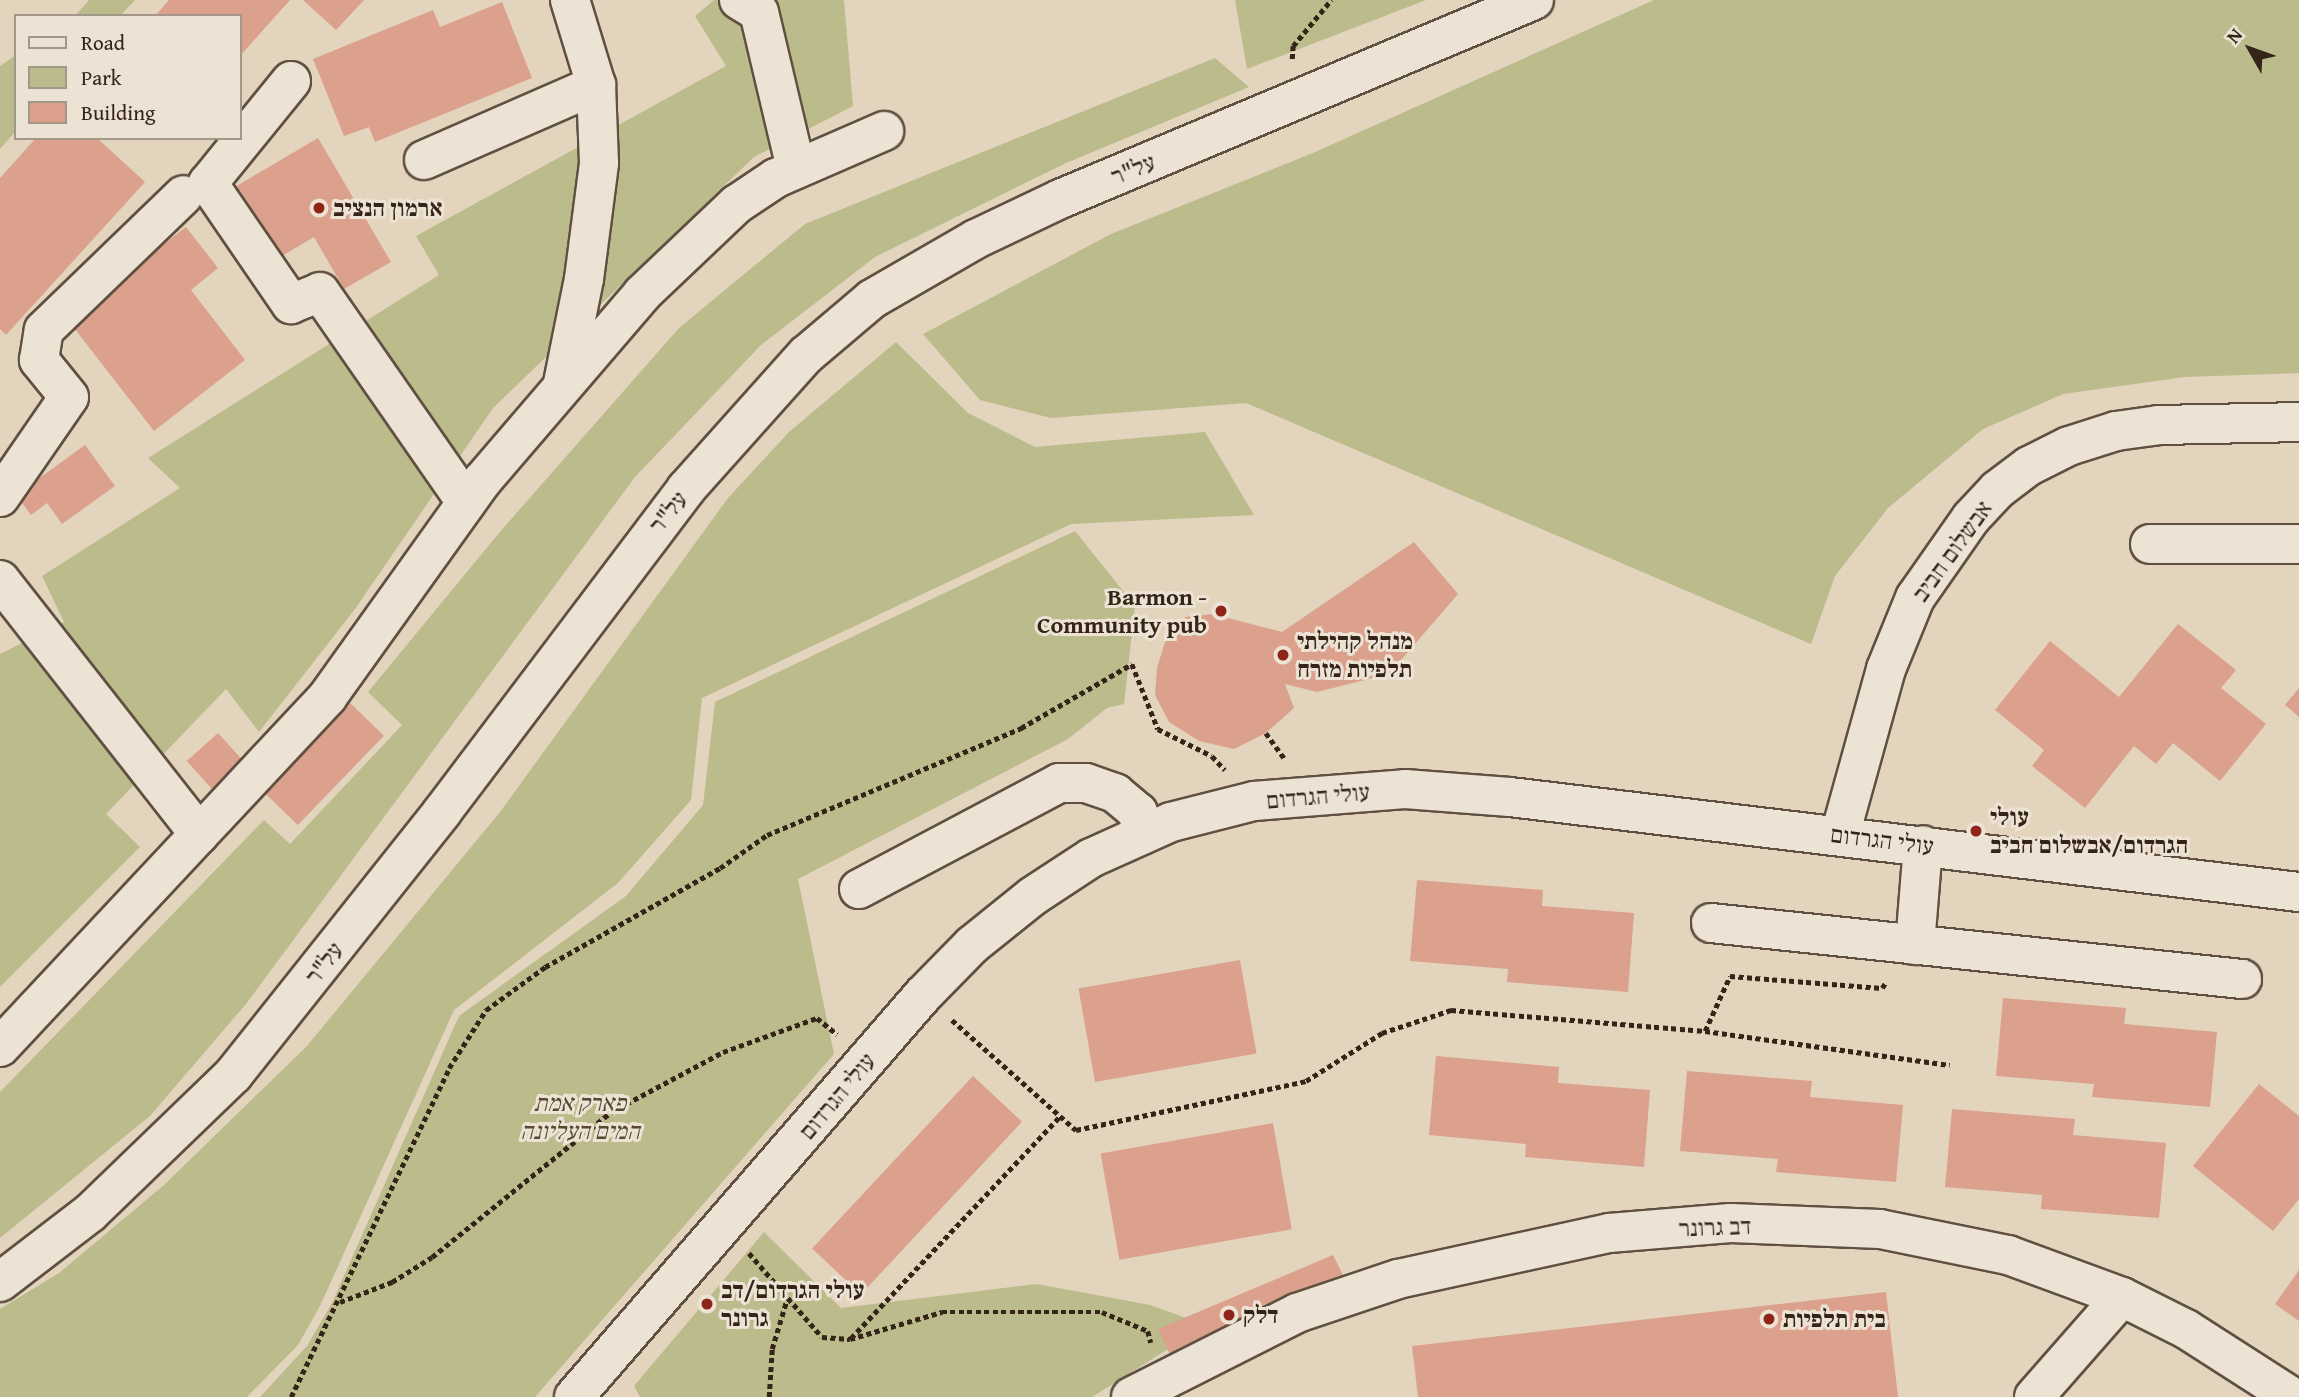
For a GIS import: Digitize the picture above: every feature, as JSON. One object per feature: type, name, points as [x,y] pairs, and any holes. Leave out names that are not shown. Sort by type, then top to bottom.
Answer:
[{"type":"street","points":[[562,385],[584,279],[599,163],[596,85],[570,0]]},
{"type":"street","points":[[739,0],[759,12],[796,169]]},
{"type":"street","name":"על\"ר","points":[[0,1282],[90,1213],[233,1075],[434,822],[678,499],[806,355],[872,299],[976,239],[1060,199],[1534,0]]},
{"type":"street","points":[[291,81],[208,183],[291,304],[320,292],[466,502]]},
{"type":"street","points":[[424,160],[596,85]]},
{"type":"street","points":[[0,1047],[328,696],[466,502],[562,385],[642,294],[737,204],[796,169],[884,131]]},
{"type":"street","points":[[0,498],[69,397],[39,360],[44,330],[184,195]]},
{"type":"street","name":"אבשלום חביב","points":[[1840,835],[1885,669],[1911,608],[1942,555],[1997,490],[2029,466],[2069,446],[2116,432],[2159,425],[2299,422]]},
{"type":"street","points":[[2150,544],[2299,544]]},
{"type":"street","points":[[5,597],[199,834]]},
{"type":"street","points":[[859,889],[1059,783],[1086,783],[1115,793],[1138,812],[1142,835]]},
{"type":"street","name":"עולי הגרדום","points":[[574,1397],[726,1226],[923,995],[972,945],[1033,896],[1091,858],[1171,822],[1254,802],[1405,789],[1840,835],[2299,892]]},
{"type":"street","points":[[1915,945],[1923,845]]},
{"type":"street","points":[[1711,923],[2242,979]]},
{"type":"street","name":"דב גרונר","points":[[1155,1384],[1297,1313],[1373,1288],[1518,1249],[1583,1237],[1731,1223],[1880,1229],[2008,1255],[2122,1297],[2186,1329],[2292,1397]]},
{"type":"street","points":[[2034,1397],[2122,1297]]},
{"type":"path","points":[[1288,105],[1293,47],[1331,0]]},
{"type":"path","points":[[291,1397],[339,1302],[449,1068],[486,1010],[545,967],[720,868],[767,835],[1021,728],[1132,664],[1158,729],[1212,756],[1254,802]]},
{"type":"path","points":[[1705,1031],[1730,976],[1882,988],[1915,945]]},
{"type":"path","points":[[923,995],[1076,1130],[1306,1081],[1382,1033],[1451,1010],[1705,1031],[1950,1065]]},
{"type":"path","points":[[339,1302],[392,1282],[432,1257],[611,1112],[723,1052],[817,1018],[867,1060]]},
{"type":"path","points":[[850,1339],[1060,1116]]},
{"type":"path","points":[[726,1226],[822,1337],[850,1339],[942,1312],[1102,1312],[1147,1331],[1155,1384]]},
{"type":"path","points":[[769,1397],[772,1349],[787,1299]]},
{"type":"green space","points":[[89,0],[135,0],[122,14],[77,14]]},
{"type":"green space","points":[[714,0],[844,0],[853,106],[754,157],[493,408],[355,609],[259,732],[226,689],[106,814],[140,847],[0,987],[0,654],[64,622],[42,576],[180,488],[148,458],[439,275],[416,236],[726,66],[695,16]]},
{"type":"green space","points":[[1235,0],[1426,0],[1247,69]]},
{"type":"green space","points":[[1654,0],[2299,0],[2299,373],[2185,377],[2063,394],[1983,429],[1888,508],[1835,576],[1811,644],[1246,403],[1051,418],[980,400],[923,334],[1111,234],[1313,153]]},
{"type":"green space","points":[[14,56],[14,133],[0,149],[0,66]]},
{"type":"green space","points":[[1215,58],[1249,87],[1066,163],[875,257],[761,345],[635,477],[246,1004],[150,1116],[0,1238],[0,1092],[264,820],[290,844],[402,725],[368,692],[499,533],[679,328],[805,224]]},
{"type":"green space","points":[[896,342],[968,413],[1035,447],[1205,432],[1254,515],[1071,524],[702,698],[691,800],[618,883],[454,1010],[320,1306],[298,1345],[247,1397],[0,1397],[0,1309],[59,1273],[164,1185],[307,1046],[500,812],[728,498],[789,432]]},
{"type":"green space","name":"פארק אמת המים העליונה","points":[[1075,531],[1135,606],[1124,704],[1107,708],[1068,739],[798,879],[834,1054],[535,1397],[260,1397],[307,1346],[332,1303],[459,1016],[626,896],[703,805],[715,702]]},
{"type":"green space","points":[[764,1232],[841,1308],[1037,1284],[1150,1305],[1206,1325],[1092,1397],[640,1397],[634,1386]]},
{"type":"building","points":[[169,0],[290,0],[242,54],[242,14],[157,14]]},
{"type":"building","points":[[303,0],[364,0],[336,30]]},
{"type":"building","points":[[502,2],[532,78],[375,142],[369,127],[344,136],[313,59],[433,10],[440,27]]},
{"type":"building","points":[[318,138],[391,262],[344,289],[314,237],[277,259],[235,187]]},
{"type":"building","points":[[34,140],[99,140],[145,182],[6,335],[0,329],[0,178]]},
{"type":"building","points":[[186,227],[218,268],[191,290],[245,360],[154,431],[67,319]]},
{"type":"building","points":[[85,445],[115,486],[62,524],[47,503],[31,515],[16,495]]},
{"type":"building","name":"מנהל קהילתי תלפיות מזרח","points":[[1414,542],[1458,594],[1389,674],[1317,692],[1285,684],[1294,708],[1266,733],[1234,749],[1199,741],[1169,722],[1155,695],[1157,668],[1165,642],[1185,617],[1213,614],[1282,632]]},
{"type":"building","points":[[2178,624],[2236,670],[2221,688],[2266,724],[2220,781],[2173,743],[2156,764],[2134,746],[2085,808],[2032,766],[2044,750],[1995,710],[2050,641],[2119,697]]},
{"type":"building","points":[[2299,688],[2299,717],[2285,705]]},
{"type":"building","points":[[348,701],[384,736],[298,825],[262,790]]},
{"type":"building","points":[[218,733],[249,767],[218,795],[187,761]]},
{"type":"building","points":[[1417,880],[1543,890],[1542,906],[1634,913],[1628,992],[1507,982],[1508,969],[1410,961]]},
{"type":"building","points":[[1240,960],[1256,1054],[1095,1082],[1078,988]]},
{"type":"building","points":[[2003,998],[2126,1008],[2124,1024],[2217,1032],[2210,1107],[2092,1097],[2094,1084],[1996,1076]]},
{"type":"building","points":[[1436,1056],[1559,1067],[1558,1083],[1650,1090],[1644,1167],[1525,1157],[1526,1144],[1429,1135]]},
{"type":"building","points":[[1687,1071],[1812,1081],[1810,1097],[1903,1105],[1896,1182],[1776,1172],[1778,1159],[1680,1151]]},
{"type":"building","points":[[973,1076],[1022,1122],[861,1294],[812,1249]]},
{"type":"building","points":[[2259,1084],[2299,1116],[2299,1199],[2273,1231],[2193,1166]]},
{"type":"building","points":[[1952,1109],[2075,1119],[2073,1135],[2166,1143],[2159,1218],[2041,1209],[2042,1195],[1945,1187]]},
{"type":"building","points":[[1273,1123],[1292,1229],[1119,1260],[1101,1153]]},
{"type":"building","points":[[1333,1255],[1348,1285],[1175,1366],[1158,1329]]},
{"type":"building","points":[[2299,1270],[2299,1321],[2275,1304]]},
{"type":"building","name":"בית תלפיות","points":[[1886,1292],[1898,1397],[1418,1397],[1412,1346]]},
{"type":"place","name":"ארמון הנציב","points":[[319,208]]},
{"type":"place","name":"Barmon - Community pub","points":[[1221,611]]},
{"type":"place","name":"מנהל קהילתי תלפיות מזרח","points":[[1283,655]]},
{"type":"place","name":"עולי הגרדום/אבשלום חביב","points":[[1976,831]]},
{"type":"place","name":"עולי הגרדום/דב גרונר","points":[[707,1304]]},
{"type":"place","name":"דלק","points":[[1229,1315]]},
{"type":"place","name":"בית תלפיות","points":[[1769,1319]]}]
